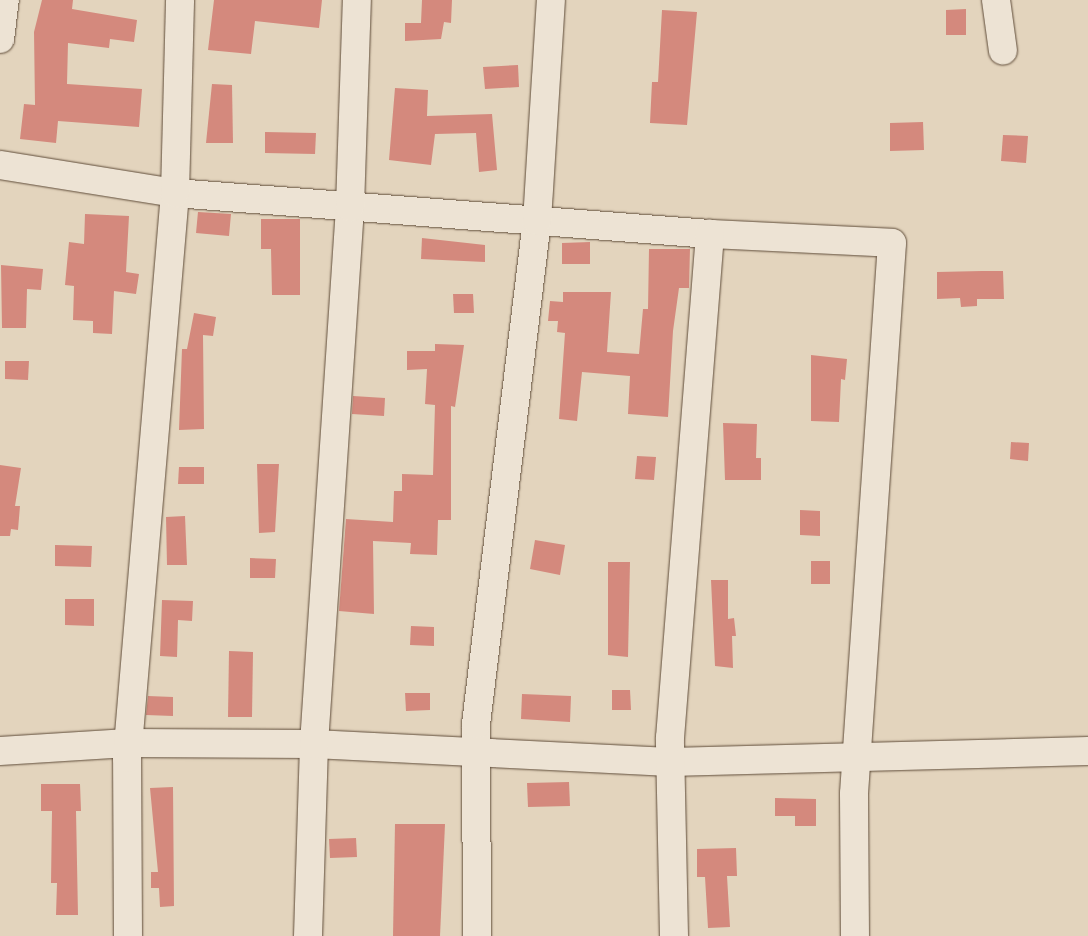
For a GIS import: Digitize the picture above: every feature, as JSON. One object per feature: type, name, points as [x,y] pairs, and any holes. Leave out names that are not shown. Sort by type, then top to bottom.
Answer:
[{"type":"street","points":[[0,39],[5,0]]},
{"type":"street","points":[[128,936],[128,742],[175,193],[180,0]]},
{"type":"street","points":[[308,936],[314,744],[350,207],[357,0]]},
{"type":"street","points":[[477,936],[476,751],[537,221],[551,0]]},
{"type":"street","points":[[996,0],[1003,51]]},
{"type":"street","points":[[0,165],[175,193],[710,234],[892,243],[856,759],[855,936]]},
{"type":"street","points":[[674,936],[670,762],[710,234]]},
{"type":"street","points":[[0,751],[128,742],[314,744],[670,762],[1088,752]]},
{"type":"building","points":[[42,0],[73,0],[72,9],[137,20],[134,42],[110,39],[109,48],[68,43],[67,84],[142,89],[139,127],[58,121],[56,143],[20,139],[24,104],[35,105],[34,32]]},
{"type":"building","points":[[214,0],[322,0],[319,28],[255,21],[251,54],[208,50]]},
{"type":"building","points":[[422,0],[452,0],[451,23],[444,22],[441,39],[405,41],[405,23],[421,23]]},
{"type":"building","points":[[966,9],[966,35],[946,35],[946,10]]},
{"type":"building","points":[[662,10],[697,12],[687,125],[650,123],[652,82],[658,82]]},
{"type":"building","points":[[518,65],[519,87],[485,89],[483,67]]},
{"type":"building","points":[[212,84],[232,85],[233,143],[206,143]]},
{"type":"building","points":[[395,88],[428,90],[427,116],[492,114],[497,170],[479,172],[476,133],[435,134],[431,165],[389,160]]},
{"type":"building","points":[[923,122],[924,150],[890,151],[890,123]]},
{"type":"building","points":[[265,132],[316,133],[315,154],[265,153]]},
{"type":"building","points":[[1003,135],[1028,136],[1026,163],[1001,161]]},
{"type":"building","points":[[198,212],[231,214],[229,236],[196,233]]},
{"type":"building","points":[[85,214],[129,216],[126,272],[139,274],[136,294],[114,291],[112,334],[93,333],[93,321],[73,320],[74,286],[65,285],[69,242],[84,244]]},
{"type":"building","points":[[261,219],[300,219],[300,295],[272,295],[271,249],[261,249]]},
{"type":"building","points":[[422,238],[485,245],[485,262],[421,259]]},
{"type":"building","points":[[590,242],[590,264],[562,264],[562,243]]},
{"type":"building","points":[[649,249],[690,249],[689,288],[679,288],[673,331],[668,417],[628,414],[630,376],[582,372],[577,421],[559,419],[565,333],[557,332],[558,321],[548,321],[550,301],[563,302],[563,292],[611,292],[607,352],[639,354],[643,309],[648,309]]},
{"type":"building","points":[[1,265],[43,269],[41,290],[27,289],[26,328],[2,328]]},
{"type":"building","points":[[1003,271],[1004,299],[977,299],[977,306],[961,307],[960,298],[937,299],[937,272]]},
{"type":"building","points":[[453,294],[473,294],[474,313],[454,313]]},
{"type":"building","points":[[194,313],[216,317],[213,336],[203,335],[204,429],[179,430],[182,349],[187,349]]},
{"type":"building","points":[[435,344],[464,345],[455,407],[451,406],[451,520],[438,520],[437,555],[410,554],[411,543],[373,541],[374,614],[339,611],[346,519],[393,522],[394,491],[402,491],[402,474],[433,475],[435,405],[425,404],[427,369],[407,370],[407,351],[435,351]]},
{"type":"building","points":[[811,355],[847,359],[845,380],[841,379],[839,422],[811,421]]},
{"type":"building","points":[[5,361],[29,361],[28,380],[5,379]]},
{"type":"building","points":[[353,396],[385,398],[384,416],[352,414]]},
{"type":"building","points":[[723,423],[757,424],[756,458],[761,458],[761,480],[725,480]]},
{"type":"building","points":[[1011,442],[1029,443],[1028,461],[1010,459]]},
{"type":"building","points":[[637,456],[656,457],[654,480],[635,479]]},
{"type":"building","points":[[257,464],[279,464],[275,532],[259,533]]},
{"type":"building","points":[[0,465],[21,468],[15,506],[20,506],[18,530],[11,529],[10,536],[0,536]]},
{"type":"building","points":[[179,467],[204,467],[204,484],[178,484]]},
{"type":"building","points":[[800,510],[820,511],[820,536],[800,535]]},
{"type":"building","points":[[185,516],[187,565],[167,565],[166,517]]},
{"type":"building","points":[[535,540],[565,545],[560,575],[530,569]]},
{"type":"building","points":[[55,545],[92,546],[91,567],[55,566]]},
{"type":"building","points":[[250,558],[276,559],[275,578],[250,578]]},
{"type":"building","points":[[811,561],[830,561],[830,584],[811,584]]},
{"type":"building","points":[[608,562],[630,562],[628,657],[608,655]]},
{"type":"building","points":[[711,580],[728,580],[728,619],[734,618],[736,636],[732,636],[733,668],[715,666]]},
{"type":"building","points":[[65,599],[94,599],[94,626],[65,625]]},
{"type":"building","points":[[162,600],[193,601],[192,621],[178,620],[177,657],[160,656]]},
{"type":"building","points":[[411,626],[434,627],[434,646],[410,645]]},
{"type":"building","points":[[229,651],[253,652],[252,717],[228,717]]},
{"type":"building","points":[[612,690],[630,690],[631,710],[612,710]]},
{"type":"building","points":[[405,693],[430,693],[430,710],[406,711]]},
{"type":"building","points":[[522,694],[571,696],[570,722],[521,719]]},
{"type":"building","points":[[148,696],[173,697],[173,716],[146,715]]},
{"type":"building","points":[[569,782],[570,806],[528,807],[527,783]]},
{"type":"building","points":[[41,784],[80,784],[81,811],[76,811],[78,915],[56,915],[57,883],[51,883],[52,811],[41,811]]},
{"type":"building","points":[[173,787],[174,906],[160,907],[159,888],[151,888],[151,872],[158,872],[150,788]]},
{"type":"building","points":[[775,798],[816,799],[816,826],[795,826],[795,816],[775,816]]},
{"type":"building","points":[[395,824],[445,824],[440,936],[393,936]]},
{"type":"building","points":[[356,838],[357,857],[330,858],[329,839]]},
{"type":"building","points":[[736,848],[737,876],[727,876],[730,927],[708,928],[705,877],[697,877],[697,849]]}]
